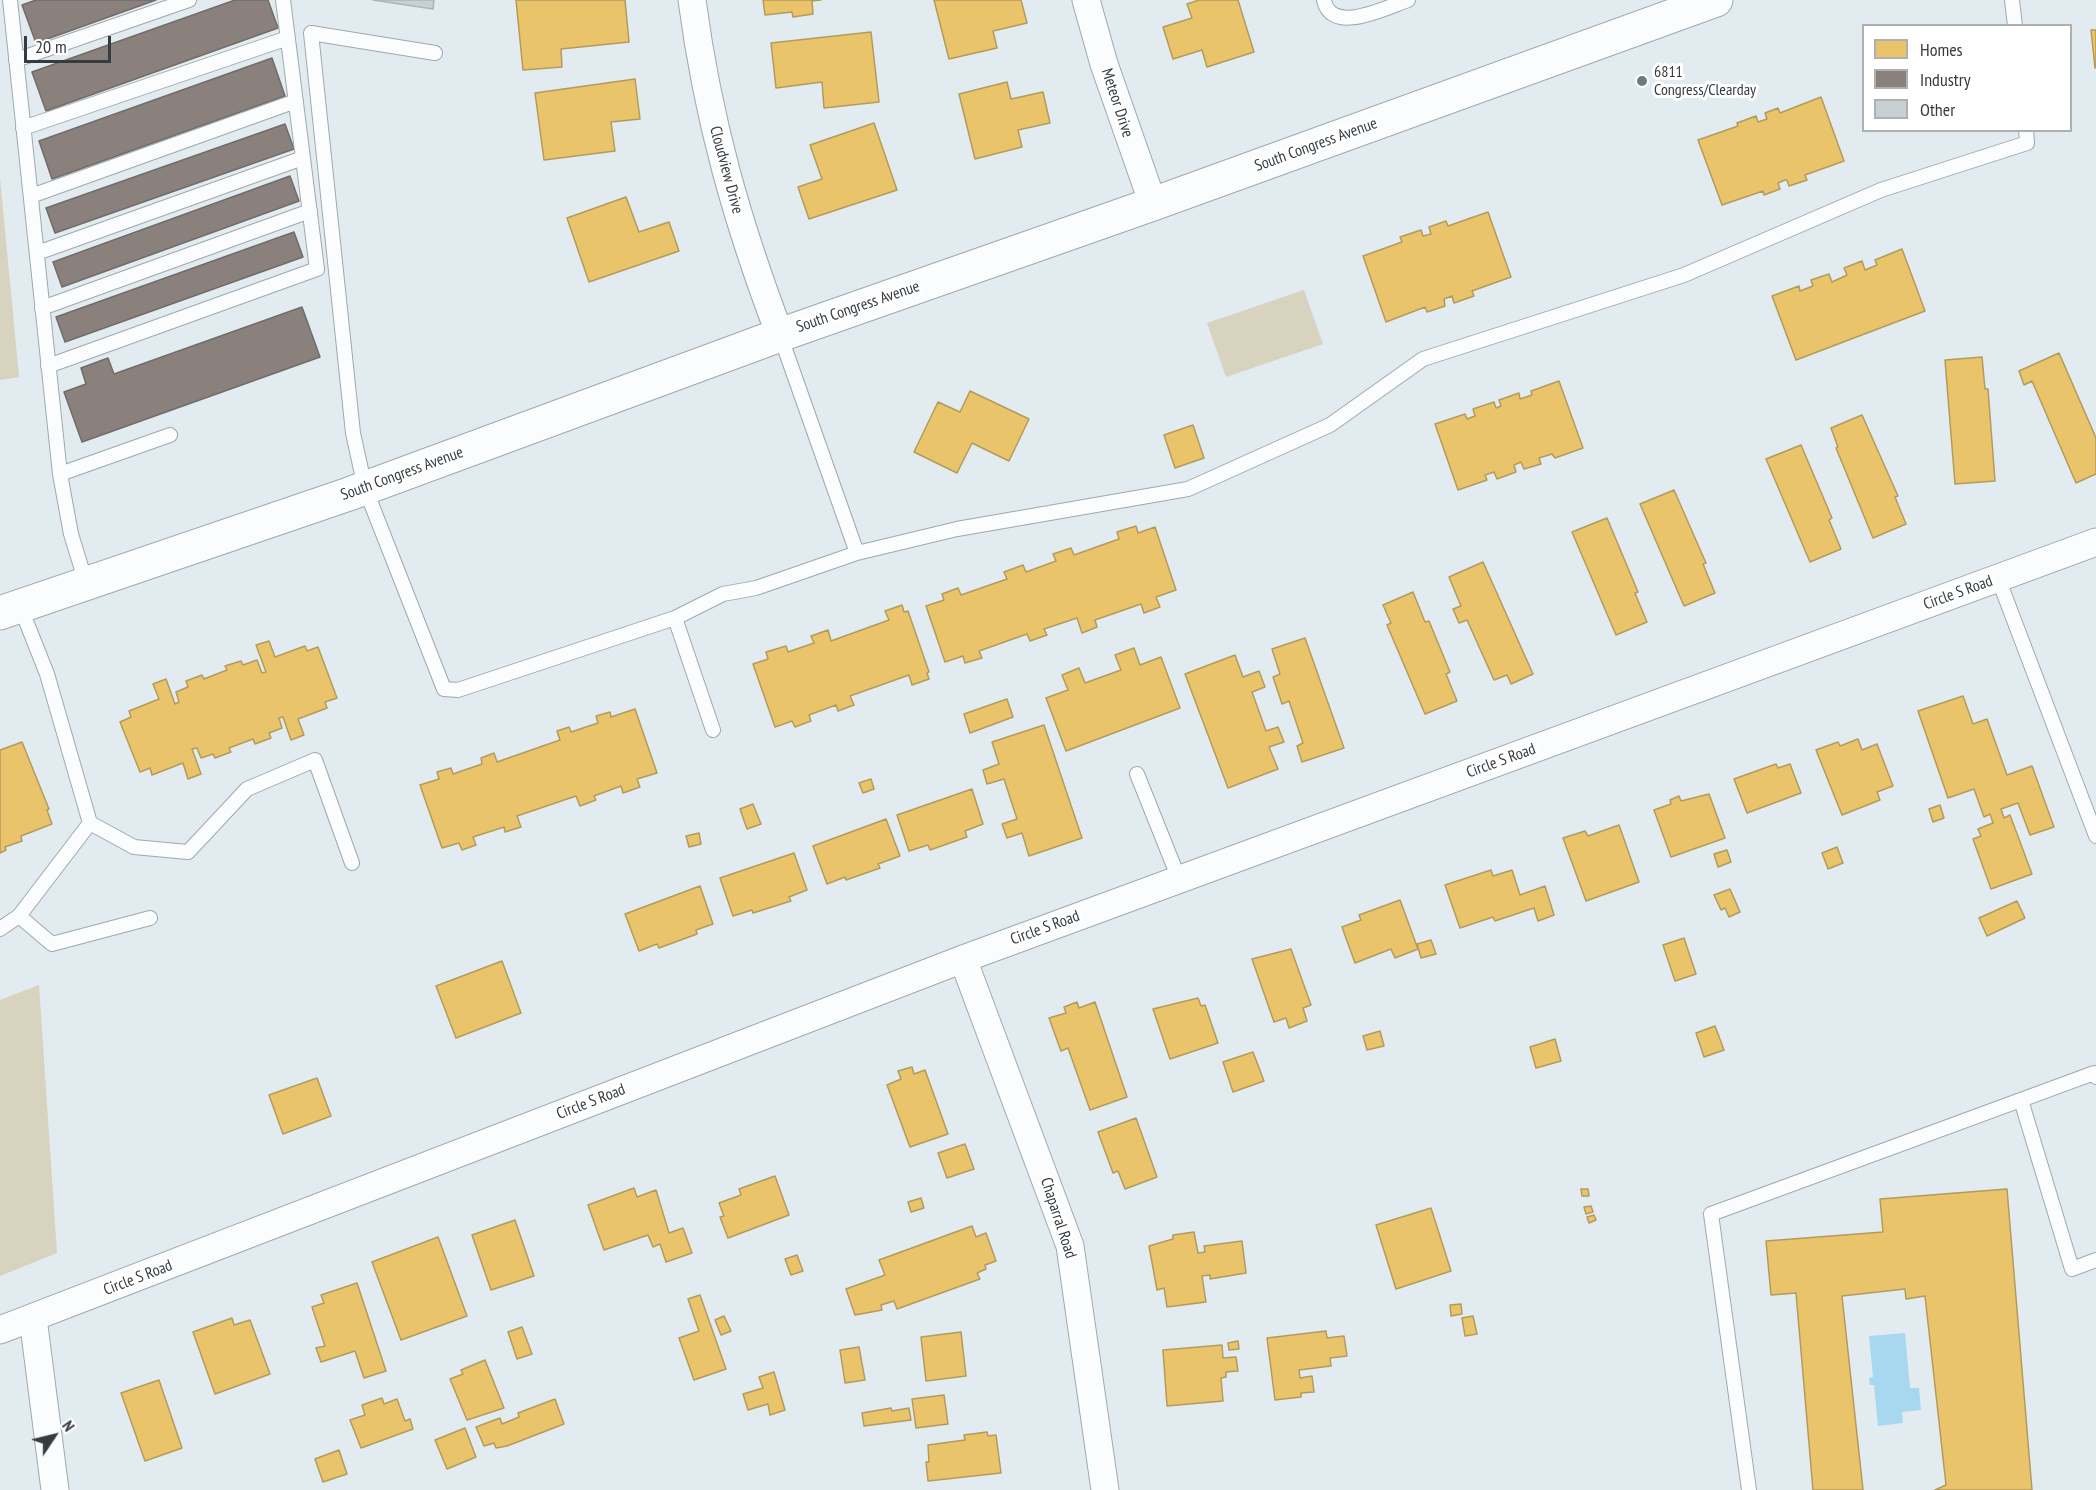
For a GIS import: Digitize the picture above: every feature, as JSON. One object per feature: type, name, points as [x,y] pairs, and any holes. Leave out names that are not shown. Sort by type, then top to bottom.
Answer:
[{"type":"main road","name":"South Congress Avenue","points":[[10,610],[365,488],[780,335],[1153,204],[1716,0]]},
{"type":"street","name":"Cloudview Drive","points":[[692,0],[703,79],[720,152],[754,264],[780,335]]},
{"type":"street","name":"Meteor Drive","points":[[1086,0],[1104,64],[1153,204]]},
{"type":"street","name":"Circle S Road","points":[[0,1330],[963,959],[2096,542]]},
{"type":"street","name":"Chaparral Road","points":[[963,959],[1070,1246],[1106,1490]]},
{"type":"street","points":[[33,1318],[55,1490]]},
{"type":"lane","points":[[10,0],[60,474],[71,534],[86,583]]},
{"type":"lane","points":[[16,60],[189,0]]},
{"type":"lane","points":[[48,366],[317,269],[283,0]]},
{"type":"lane","points":[[1324,0],[1325,6],[1335,17],[1350,19],[1408,0]]},
{"type":"lane","points":[[2012,0],[2015,24]]},
{"type":"lane","points":[[435,53],[311,33],[353,433],[365,488],[444,689],[458,690],[675,618],[723,594],[756,588],[857,553],[957,529],[1188,489],[1330,425],[1424,359],[1684,275],[1881,190],[2027,143],[2026,132]]},
{"type":"lane","points":[[23,128],[288,38]]},
{"type":"lane","points":[[31,196],[296,101]]},
{"type":"lane","points":[[37,253],[303,158]]},
{"type":"lane","points":[[42,308],[310,211]]},
{"type":"lane","points":[[780,335],[857,553]]},
{"type":"lane","points":[[60,474],[170,435]]},
{"type":"lane","points":[[1998,578],[2096,836]]},
{"type":"lane","points":[[10,610],[47,674],[90,823],[134,847],[188,852],[247,789],[315,760],[352,863]]},
{"type":"lane","points":[[675,618],[713,730]]},
{"type":"lane","points":[[1137,774],[1179,879]]},
{"type":"lane","points":[[0,929],[19,916],[90,823]]},
{"type":"lane","points":[[19,916],[52,944],[150,918]]},
{"type":"lane","points":[[1749,1490],[1711,1214],[2094,1073],[2096,1077]]},
{"type":"lane","points":[[2021,1100],[2072,1269],[2096,1260]]},
{"type":"shaded area","points":[[0,178],[19,377],[0,380]]},
{"type":"shaded area","points":[[1304,290],[1323,344],[1226,377],[1207,323]]},
{"type":"shaded area","points":[[39,985],[57,1253],[0,1276],[0,1000]]},
{"type":"water","points":[[1905,1333],[1910,1388],[1919,1388],[1921,1410],[1902,1412],[1903,1423],[1878,1426],[1874,1385],[1870,1385],[1869,1378],[1873,1377],[1869,1336]]},
{"type":"building: Homes","points":[[516,0],[625,0],[629,42],[561,49],[562,67],[523,70]]},
{"type":"building: Homes","points":[[763,0],[821,0],[812,1],[813,14],[793,17],[792,12],[765,15]]},
{"type":"building: Homes","points":[[934,0],[1021,0],[1027,23],[993,31],[997,48],[949,59]]},
{"type":"building: Homes","points":[[1199,0],[1238,0],[1254,52],[1207,67],[1202,50],[1173,59],[1163,27],[1192,18],[1187,4]]},
{"type":"building: Homes","points":[[2091,30],[2096,30],[2096,68],[2095,68]]},
{"type":"building: Homes","points":[[871,32],[879,102],[824,108],[822,82],[776,88],[771,43]]},
{"type":"building: Homes","points":[[635,79],[640,119],[611,122],[615,151],[544,160],[535,93]]},
{"type":"building: Homes","points":[[1007,82],[1011,99],[1043,92],[1050,123],[1018,130],[1022,147],[975,159],[959,94]]},
{"type":"building: Homes","points":[[1821,97],[1844,161],[1805,175],[1807,180],[1789,186],[1785,180],[1778,183],[1780,189],[1764,195],[1763,191],[1722,205],[1698,140],[1738,126],[1737,123],[1756,116],[1758,122],[1767,119],[1765,113],[1778,108],[1780,113]]},
{"type":"building: Homes","points":[[874,123],[897,190],[809,219],[798,187],[822,179],[810,145]]},
{"type":"building: Homes","points":[[626,197],[639,232],[669,222],[679,251],[589,282],[567,218]]},
{"type":"building: Homes","points":[[1488,212],[1511,277],[1472,291],[1474,296],[1454,303],[1452,296],[1444,299],[1445,306],[1427,312],[1425,307],[1386,322],[1363,256],[1402,242],[1400,237],[1421,230],[1423,236],[1431,234],[1429,227],[1446,221],[1448,226]]},
{"type":"building: Homes","points":[[1902,249],[1925,311],[1796,360],[1772,296],[1799,286],[1800,291],[1813,286],[1811,280],[1829,274],[1832,282],[1847,275],[1844,268],[1862,261],[1865,270],[1877,265],[1875,260]]},
{"type":"building: Homes","points":[[2059,353],[2096,438],[2096,474],[2076,483],[2032,381],[2024,385],[2019,371]]},
{"type":"building: Homes","points":[[1982,357],[1985,389],[1988,389],[1995,481],[1955,484],[1945,360]]},
{"type":"building: Homes","points":[[1559,381],[1583,448],[1555,458],[1552,454],[1539,458],[1541,464],[1524,469],[1521,462],[1514,465],[1516,472],[1497,479],[1494,472],[1485,475],[1487,480],[1458,490],[1435,424],[1465,414],[1467,419],[1475,416],[1473,409],[1494,402],[1496,408],[1501,406],[1499,400],[1519,393],[1520,399],[1532,395],[1531,391]]},
{"type":"building: Homes","points":[[970,391],[1029,419],[1009,461],[972,443],[957,473],[914,452],[938,402],[960,412]]},
{"type":"building: Homes","points":[[1862,415],[1898,496],[1895,497],[1906,524],[1873,538],[1836,448],[1838,447],[1831,428]]},
{"type":"building: Homes","points":[[1193,425],[1204,458],[1175,468],[1164,435]]},
{"type":"building: Homes","points":[[1801,445],[1832,518],[1829,520],[1841,549],[1810,562],[1766,459]]},
{"type":"building: Homes","points":[[1674,490],[1706,563],[1703,564],[1715,593],[1684,606],[1640,504]]},
{"type":"building: Homes","points":[[1607,518],[1638,592],[1635,593],[1647,622],[1616,635],[1572,532]]},
{"type":"building: Homes","points":[[1136,526],[1138,533],[1155,527],[1176,590],[1156,597],[1160,607],[1144,613],[1141,604],[1095,620],[1097,627],[1082,633],[1077,618],[1044,629],[1047,635],[1030,641],[1027,634],[979,651],[982,658],[965,663],[963,656],[945,662],[926,606],[944,600],[942,594],[958,588],[961,595],[1007,579],[1004,572],[1023,565],[1026,572],[1056,561],[1053,554],[1071,548],[1074,555],[1119,539],[1117,532]]},
{"type":"building: Homes","points":[[1483,562],[1533,674],[1511,684],[1507,675],[1494,680],[1467,620],[1459,623],[1453,609],[1461,606],[1449,577]]},
{"type":"building: Homes","points":[[1413,592],[1425,622],[1429,621],[1450,672],[1446,674],[1457,701],[1425,714],[1387,625],[1391,623],[1383,605]]},
{"type":"building: Homes","points":[[902,605],[904,612],[908,611],[929,672],[927,673],[929,679],[912,685],[909,675],[850,696],[854,705],[838,711],[836,705],[809,715],[811,721],[795,727],[792,721],[775,727],[753,664],[768,659],[766,652],[786,646],[788,652],[814,643],[811,636],[828,630],[831,641],[889,620],[885,611]]},
{"type":"building: Homes","points":[[1305,638],[1344,748],[1302,762],[1297,746],[1303,743],[1289,701],[1282,704],[1273,677],[1280,674],[1272,649]]},
{"type":"building: Homes","points":[[269,641],[275,657],[305,646],[307,651],[318,647],[337,698],[325,702],[327,708],[298,719],[304,735],[291,740],[283,717],[279,718],[282,728],[269,733],[271,738],[255,744],[253,739],[229,748],[231,752],[215,758],[213,754],[201,758],[197,748],[192,749],[201,774],[188,779],[183,763],[152,775],[150,768],[140,772],[120,722],[131,717],[129,711],[159,699],[153,684],[166,679],[175,704],[179,702],[176,692],[188,687],[186,681],[202,675],[204,679],[227,670],[225,666],[241,661],[243,665],[257,660],[262,673],[266,672],[256,645]]},
{"type":"building: Homes","points":[[1134,648],[1140,665],[1161,657],[1180,708],[1066,751],[1046,698],[1068,690],[1062,675],[1079,668],[1085,683],[1121,670],[1115,655]]},
{"type":"building: Homes","points":[[1235,655],[1243,677],[1259,671],[1265,687],[1252,692],[1266,731],[1278,727],[1284,742],[1269,747],[1278,769],[1228,788],[1185,674]]},
{"type":"building: Homes","points":[[1963,696],[1973,724],[1987,719],[2007,775],[2032,766],[2054,827],[2030,835],[2018,803],[2001,809],[2004,818],[2010,815],[2032,874],[1991,889],[1973,839],[1981,836],[1978,829],[1993,823],[1990,814],[1984,817],[1974,789],[1948,798],[1918,711]]},
{"type":"building: Homes","points":[[1007,699],[1013,717],[970,733],[964,714]]},
{"type":"building: Homes","points":[[635,709],[657,773],[637,779],[640,787],[623,793],[621,786],[594,796],[596,800],[580,806],[576,796],[517,816],[521,827],[505,832],[504,827],[473,837],[476,845],[462,850],[459,843],[442,848],[420,785],[439,779],[437,772],[451,768],[453,774],[482,764],[481,758],[494,753],[497,762],[560,740],[557,731],[569,727],[571,732],[598,723],[596,716],[610,712],[611,717]]},
{"type":"building: Homes","points":[[1044,725],[1082,838],[1029,856],[1022,833],[1007,838],[1002,824],[1017,819],[1004,779],[987,784],[983,770],[999,764],[992,742]]},
{"type":"building: Homes","points":[[1858,739],[1862,750],[1877,744],[1893,786],[1877,792],[1880,800],[1842,815],[1816,750],[1838,742],[1840,746]]},
{"type":"building: Homes","points":[[22,742],[49,809],[47,810],[52,824],[21,836],[22,841],[5,847],[6,850],[0,853],[0,750]]},
{"type":"building: Homes","points":[[1776,764],[1778,768],[1790,764],[1801,793],[1747,813],[1734,779]]},
{"type":"building: Homes","points":[[871,779],[874,789],[863,793],[859,783]]},
{"type":"building: Homes","points":[[972,789],[983,824],[965,831],[967,837],[930,850],[928,845],[909,851],[897,815]]},
{"type":"building: Homes","points":[[1709,794],[1725,838],[1671,857],[1654,810],[1671,804],[1670,800],[1679,796],[1681,801]]},
{"type":"building: Homes","points":[[753,804],[761,824],[747,829],[740,809]]},
{"type":"building: Homes","points":[[1940,805],[1944,818],[1933,822],[1929,809]]},
{"type":"building: Homes","points":[[886,819],[900,856],[878,864],[880,868],[827,884],[813,846]]},
{"type":"building: Homes","points":[[1619,825],[1639,882],[1586,901],[1563,838],[1585,831],[1588,836]]},
{"type":"building: Homes","points":[[699,833],[701,844],[689,847],[686,836]]},
{"type":"building: Homes","points":[[1837,847],[1843,863],[1828,869],[1822,853]]},
{"type":"building: Homes","points":[[1727,850],[1731,862],[1718,867],[1714,854]]},
{"type":"building: Homes","points":[[794,853],[807,890],[789,897],[791,901],[753,913],[752,910],[733,916],[720,878]]},
{"type":"building: Homes","points":[[1491,870],[1493,876],[1512,870],[1520,895],[1545,886],[1554,915],[1538,921],[1534,908],[1495,921],[1493,917],[1460,928],[1445,885]]},
{"type":"building: Homes","points":[[700,886],[713,924],[696,930],[697,934],[659,948],[657,944],[639,951],[625,914]]},
{"type":"building: Homes","points":[[1730,889],[1740,912],[1729,917],[1725,908],[1721,910],[1714,895]]},
{"type":"building: Homes","points":[[1400,900],[1418,949],[1395,958],[1391,949],[1355,963],[1342,927],[1361,920],[1359,915]]},
{"type":"building: Homes","points":[[2017,901],[2025,918],[1987,936],[1979,918]]},
{"type":"building: Homes","points":[[1684,938],[1696,974],[1675,981],[1663,945]]},
{"type":"building: Homes","points":[[1431,940],[1436,954],[1421,958],[1417,944]]},
{"type":"building: Homes","points":[[1291,949],[1311,1005],[1303,1008],[1307,1021],[1289,1028],[1286,1018],[1274,1022],[1252,959]]},
{"type":"building: Homes","points":[[502,961],[521,1013],[456,1038],[436,986]]},
{"type":"building: Homes","points":[[1198,998],[1201,1006],[1205,1005],[1218,1043],[1170,1059],[1153,1009]]},
{"type":"building: Homes","points":[[1077,1002],[1079,1008],[1095,1002],[1127,1097],[1090,1110],[1068,1048],[1061,1051],[1049,1018],[1066,1013],[1064,1007]]},
{"type":"building: Homes","points":[[1715,1026],[1724,1050],[1704,1057],[1696,1033]]},
{"type":"building: Homes","points":[[1380,1031],[1384,1046],[1367,1050],[1363,1036]]},
{"type":"building: Homes","points":[[1555,1039],[1561,1061],[1536,1068],[1530,1047]]},
{"type":"building: Homes","points":[[1253,1052],[1264,1081],[1233,1092],[1223,1062]]},
{"type":"building: Homes","points":[[912,1067],[914,1074],[925,1070],[948,1134],[910,1147],[887,1085],[901,1079],[898,1071]]},
{"type":"building: Homes","points":[[317,1078],[331,1116],[283,1134],[269,1095]]},
{"type":"building: Homes","points":[[1136,1118],[1157,1177],[1125,1189],[1118,1171],[1113,1173],[1098,1132]]},
{"type":"building: Homes","points":[[965,1144],[974,1169],[947,1178],[938,1153]]},
{"type":"building: Homes","points":[[775,1176],[789,1215],[728,1238],[720,1217],[724,1216],[719,1203],[741,1195],[739,1189]]},
{"type":"building: Homes","points":[[634,1188],[637,1197],[656,1190],[669,1233],[683,1228],[692,1253],[666,1262],[660,1244],[653,1247],[648,1235],[604,1250],[588,1205]]},
{"type":"building: Homes","points":[[1581,1189],[1588,1189],[1589,1196],[1582,1196]]},
{"type":"building: Homes","points":[[2007,1189],[2032,1490],[1935,1490],[1946,1485],[1925,1296],[1906,1299],[1905,1289],[1842,1296],[1863,1490],[1813,1490],[1796,1293],[1771,1295],[1766,1241],[1883,1232],[1880,1199]]},
{"type":"building: Homes","points":[[921,1198],[924,1208],[911,1212],[908,1202]]},
{"type":"building: Homes","points":[[1591,1206],[1593,1212],[1586,1214],[1584,1207]]},
{"type":"building: Homes","points":[[1431,1208],[1451,1271],[1396,1289],[1376,1225]]},
{"type":"building: Homes","points":[[1594,1215],[1596,1220],[1589,1223],[1587,1217]]},
{"type":"building: Homes","points":[[515,1220],[534,1276],[491,1290],[472,1235]]},
{"type":"building: Homes","points":[[972,1226],[976,1237],[986,1233],[996,1261],[985,1265],[986,1269],[977,1273],[980,1279],[897,1309],[894,1301],[881,1305],[882,1310],[855,1315],[846,1289],[885,1275],[879,1260]]},
{"type":"building: Homes","points":[[1194,1232],[1198,1253],[1205,1252],[1204,1246],[1242,1241],[1246,1273],[1210,1279],[1210,1275],[1202,1276],[1206,1302],[1167,1307],[1164,1288],[1157,1290],[1149,1246],[1173,1239],[1173,1235]]},
{"type":"building: Homes","points":[[438,1237],[467,1316],[401,1340],[372,1262]]},
{"type":"building: Homes","points":[[797,1255],[803,1271],[791,1275],[785,1259]]},
{"type":"building: Homes","points":[[357,1283],[386,1371],[364,1378],[355,1351],[321,1362],[316,1348],[325,1346],[312,1307],[324,1303],[321,1295]]},
{"type":"building: Homes","points":[[700,1295],[726,1369],[694,1380],[679,1338],[699,1331],[688,1299]]},
{"type":"building: Homes","points":[[1461,1304],[1462,1314],[1451,1316],[1450,1305]]},
{"type":"building: Homes","points":[[724,1316],[731,1331],[721,1335],[715,1320]]},
{"type":"building: Homes","points":[[1473,1316],[1477,1334],[1465,1336],[1462,1318]]},
{"type":"building: Homes","points":[[232,1318],[234,1325],[250,1320],[270,1374],[215,1394],[193,1332]]},
{"type":"building: Homes","points":[[522,1327],[532,1354],[517,1359],[508,1332]]},
{"type":"building: Homes","points":[[1326,1331],[1327,1338],[1344,1336],[1347,1356],[1330,1358],[1331,1366],[1299,1370],[1300,1378],[1312,1376],[1314,1392],[1301,1393],[1301,1397],[1275,1400],[1267,1338]]},
{"type":"building: Homes","points":[[961,1332],[966,1376],[926,1381],[921,1337]]},
{"type":"building: Homes","points":[[1238,1341],[1239,1349],[1229,1350],[1228,1343]]},
{"type":"building: Homes","points":[[1222,1345],[1223,1358],[1236,1357],[1238,1371],[1226,1372],[1226,1377],[1221,1378],[1223,1401],[1167,1406],[1163,1350]]},
{"type":"building: Homes","points":[[859,1347],[865,1380],[845,1383],[840,1350]]},
{"type":"building: Homes","points":[[485,1360],[504,1408],[467,1420],[450,1379],[463,1374],[461,1370]]},
{"type":"building: Homes","points":[[774,1372],[785,1410],[770,1415],[768,1404],[748,1410],[743,1394],[763,1388],[759,1377]]},
{"type":"building: Homes","points":[[159,1380],[182,1448],[145,1461],[121,1393]]},
{"type":"building: Homes","points":[[944,1395],[948,1424],[916,1428],[912,1399]]},
{"type":"building: Homes","points":[[382,1398],[384,1404],[397,1399],[405,1421],[410,1419],[413,1429],[361,1448],[350,1420],[365,1415],[362,1405]]},
{"type":"building: Homes","points":[[555,1399],[564,1424],[507,1446],[496,1448],[494,1443],[484,1446],[476,1427],[500,1418],[502,1424],[519,1417],[518,1413]]},
{"type":"building: Homes","points":[[891,1408],[892,1411],[909,1408],[911,1420],[864,1426],[862,1413]]},
{"type":"building: Homes","points":[[465,1428],[476,1457],[447,1469],[435,1440]]},
{"type":"building: Homes","points":[[987,1432],[988,1436],[996,1435],[1001,1473],[928,1481],[926,1462],[929,1462],[928,1445],[965,1440],[964,1435]]},
{"type":"building: Homes","points":[[339,1450],[347,1474],[323,1482],[315,1459]]},
{"type":"building: Industry","points":[[36,0],[156,0],[36,43],[22,5]]},
{"type":"building: Industry","points":[[235,0],[268,0],[278,28],[46,111],[32,72]]},
{"type":"building: Industry","points":[[272,58],[285,96],[52,179],[39,141]]},
{"type":"building: Industry","points":[[285,124],[294,149],[55,233],[46,208]]},
{"type":"building: Industry","points":[[290,176],[299,201],[62,287],[53,262]]},
{"type":"building: Industry","points":[[294,232],[303,257],[65,342],[56,317]]},
{"type":"building: Industry","points":[[302,307],[320,357],[82,442],[64,392],[86,384],[81,368],[108,358],[114,374]]},
{"type":"building: Other","points":[[373,0],[434,0],[433,9]]},
{"type":"place","name":"6811 Congress/Clearday","points":[[1642,81]]}]
